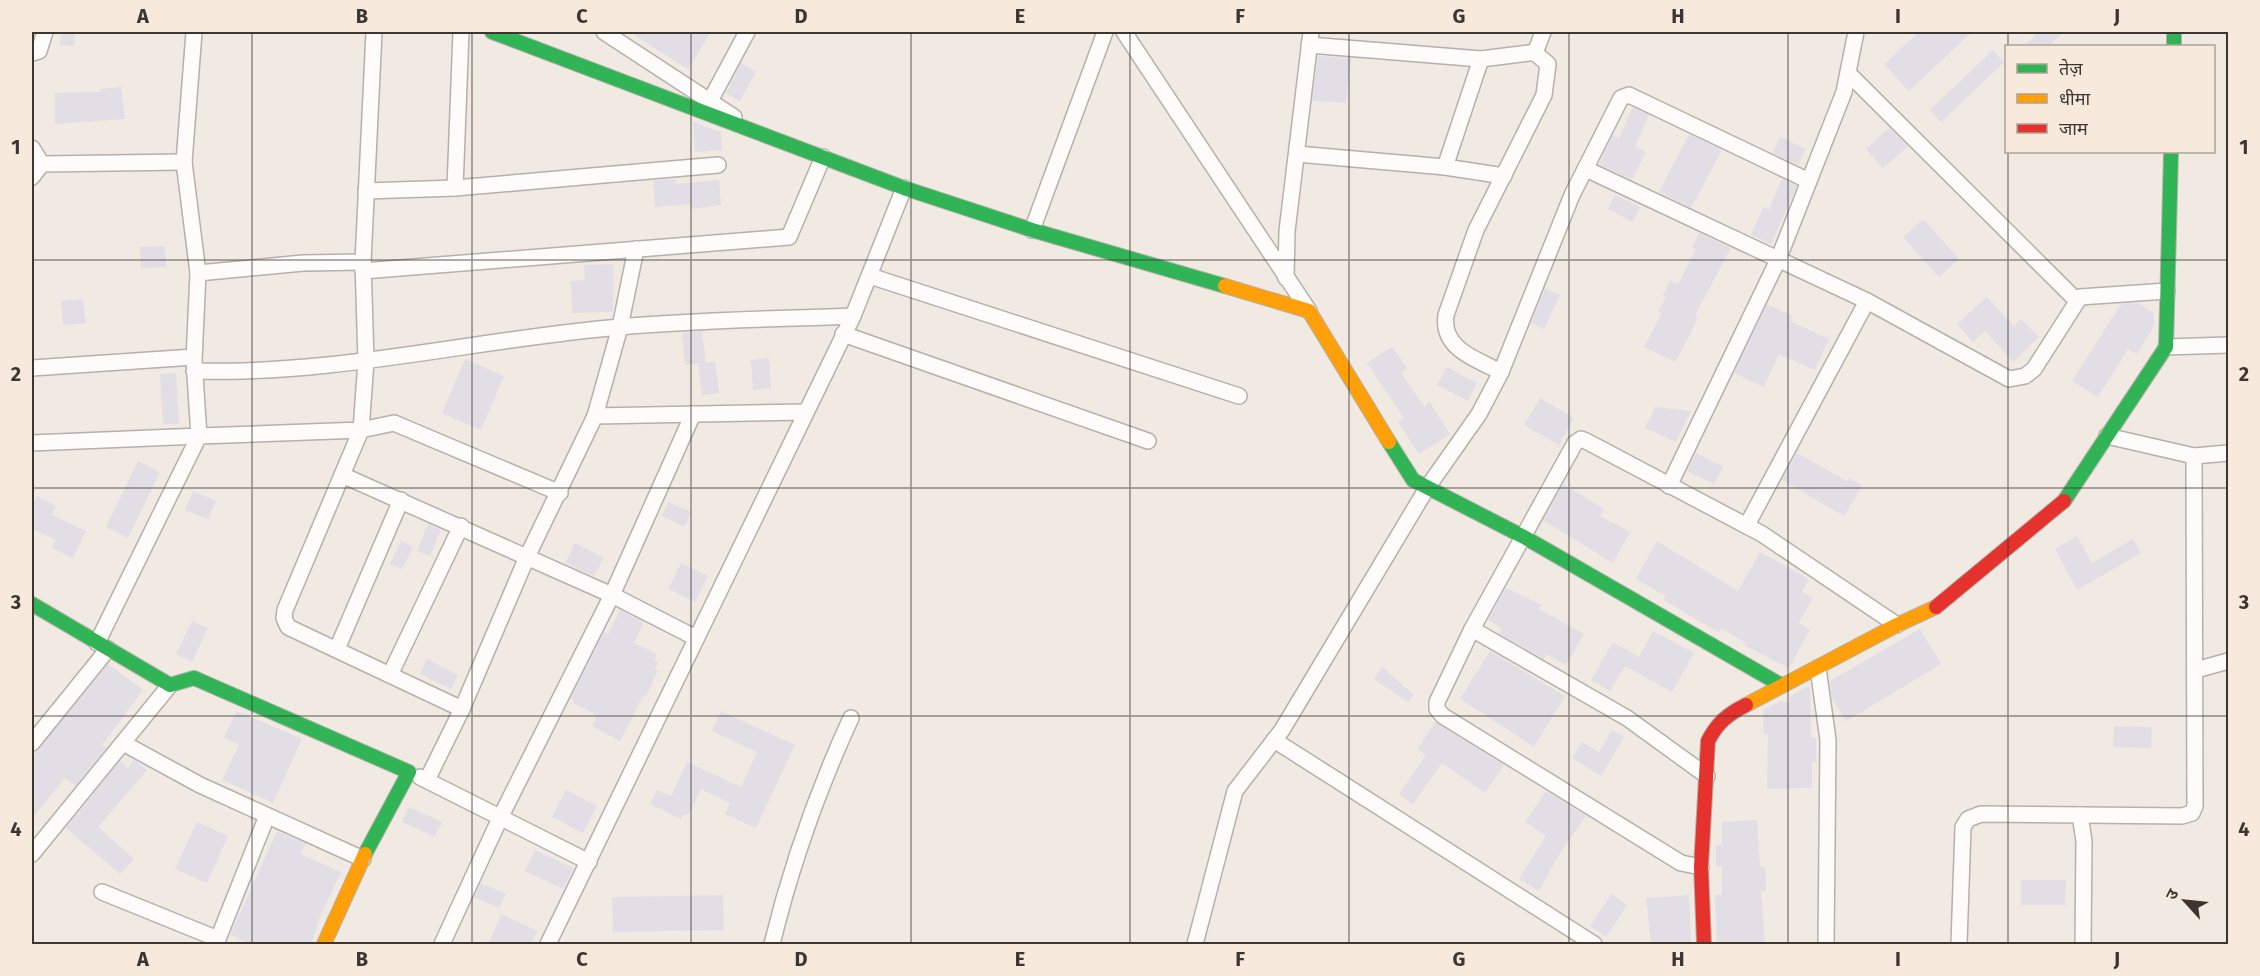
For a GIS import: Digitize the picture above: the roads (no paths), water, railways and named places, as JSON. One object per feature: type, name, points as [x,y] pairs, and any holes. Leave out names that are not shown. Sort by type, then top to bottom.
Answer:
[{"type":"street","points":[[32,53],[39,51],[45,32]]},
{"type":"street","points":[[32,743],[103,646],[199,436],[194,364],[198,273],[184,162],[194,32]]},
{"type":"street","points":[[374,32],[363,266],[366,362],[361,430],[285,610],[284,618],[288,627],[462,709]]},
{"type":"street","points":[[455,188],[461,32]]},
{"type":"street","points":[[492,32],[904,188],[1032,230],[1309,311]]},
{"type":"street","points":[[604,32],[757,132]]},
{"type":"street","points":[[710,101],[747,32]]},
{"type":"street","points":[[1032,230],[1105,32]]},
{"type":"street","points":[[1124,32],[1309,311],[1413,480],[1524,537],[1781,685]]},
{"type":"street","points":[[1535,53],[1543,32]]},
{"type":"street","points":[[1669,486],[1778,260],[1849,74],[1856,32]]},
{"type":"street","points":[[1286,278],[1287,231],[1310,38],[1481,59],[1535,53],[1548,64],[1544,95],[1476,230],[1445,324],[1449,338],[1458,350],[1501,372]]},
{"type":"street","points":[[1445,166],[1481,59]]},
{"type":"street","points":[[1849,74],[2076,300]]},
{"type":"street","points":[[1195,945],[1235,791],[1274,740],[1427,488],[1479,414],[1501,372],[1572,195],[1624,95],[1629,95],[1809,181]]},
{"type":"street","points":[[32,148],[42,164]]},
{"type":"street","points":[[1297,153],[1445,166],[1504,176]]},
{"type":"street","points":[[1704,945],[1701,867],[1708,741],[1714,728],[1726,715],[1781,685],[1937,607],[2063,502],[2166,347],[2171,153]]},
{"type":"street","points":[[198,273],[303,263],[363,266],[789,237],[823,157]]},
{"type":"street","points":[[42,164],[184,162]]},
{"type":"street","points":[[32,177],[42,164]]},
{"type":"street","points":[[366,191],[455,188],[718,165]]},
{"type":"street","points":[[1586,169],[1867,301],[2008,379],[2016,379],[2034,369],[2076,300],[2084,296],[2167,291]]},
{"type":"street","points":[[548,945],[853,316],[904,188]]},
{"type":"street","points":[[427,780],[462,709],[527,557],[560,493],[595,416],[620,327],[636,249]]},
{"type":"street","points":[[870,276],[1239,396]]},
{"type":"street","points":[[1747,525],[1867,301]]},
{"type":"street","points":[[32,368],[194,364],[278,370],[366,362],[620,327],[853,316]]},
{"type":"street","points":[[843,334],[1148,441]]},
{"type":"street","points":[[2166,347],[2229,345]]},
{"type":"street","points":[[595,416],[806,412]]},
{"type":"street","points":[[441,945],[501,816],[612,595],[693,414]]},
{"type":"street","points":[[32,443],[361,430],[394,423],[560,493]]},
{"type":"street","points":[[2107,436],[2194,456],[2229,453]]},
{"type":"street","points":[[1701,867],[1681,863],[1439,713],[1437,702],[1472,629],[1571,449],[1581,439],[1747,525],[1898,625]]},
{"type":"street","points":[[1959,945],[1963,827],[1968,819],[1981,814],[2182,816],[2192,813],[2197,799],[2194,456]]},
{"type":"street","points":[[342,475],[612,595],[696,638]]},
{"type":"street","points":[[337,649],[401,500]]},
{"type":"street","points":[[390,675],[461,526]]},
{"type":"street","points":[[32,604],[170,685]]},
{"type":"street","points":[[1472,629],[1627,718],[1707,776]]},
{"type":"street","points":[[2196,669],[2229,661]]},
{"type":"street","points":[[1818,668],[1828,740],[1826,945]]},
{"type":"street","points":[[32,854],[170,685],[194,678],[427,780],[589,862]]},
{"type":"street","points":[[772,945],[802,835],[850,718]]},
{"type":"street","points":[[1274,740],[1594,945]]},
{"type":"street","points":[[123,743],[200,785],[363,859]]},
{"type":"street","points":[[324,945],[363,859],[409,772]]},
{"type":"street","points":[[2080,815],[2084,841],[2083,945]]},
{"type":"street","points":[[102,892],[217,942],[267,816]]}]
